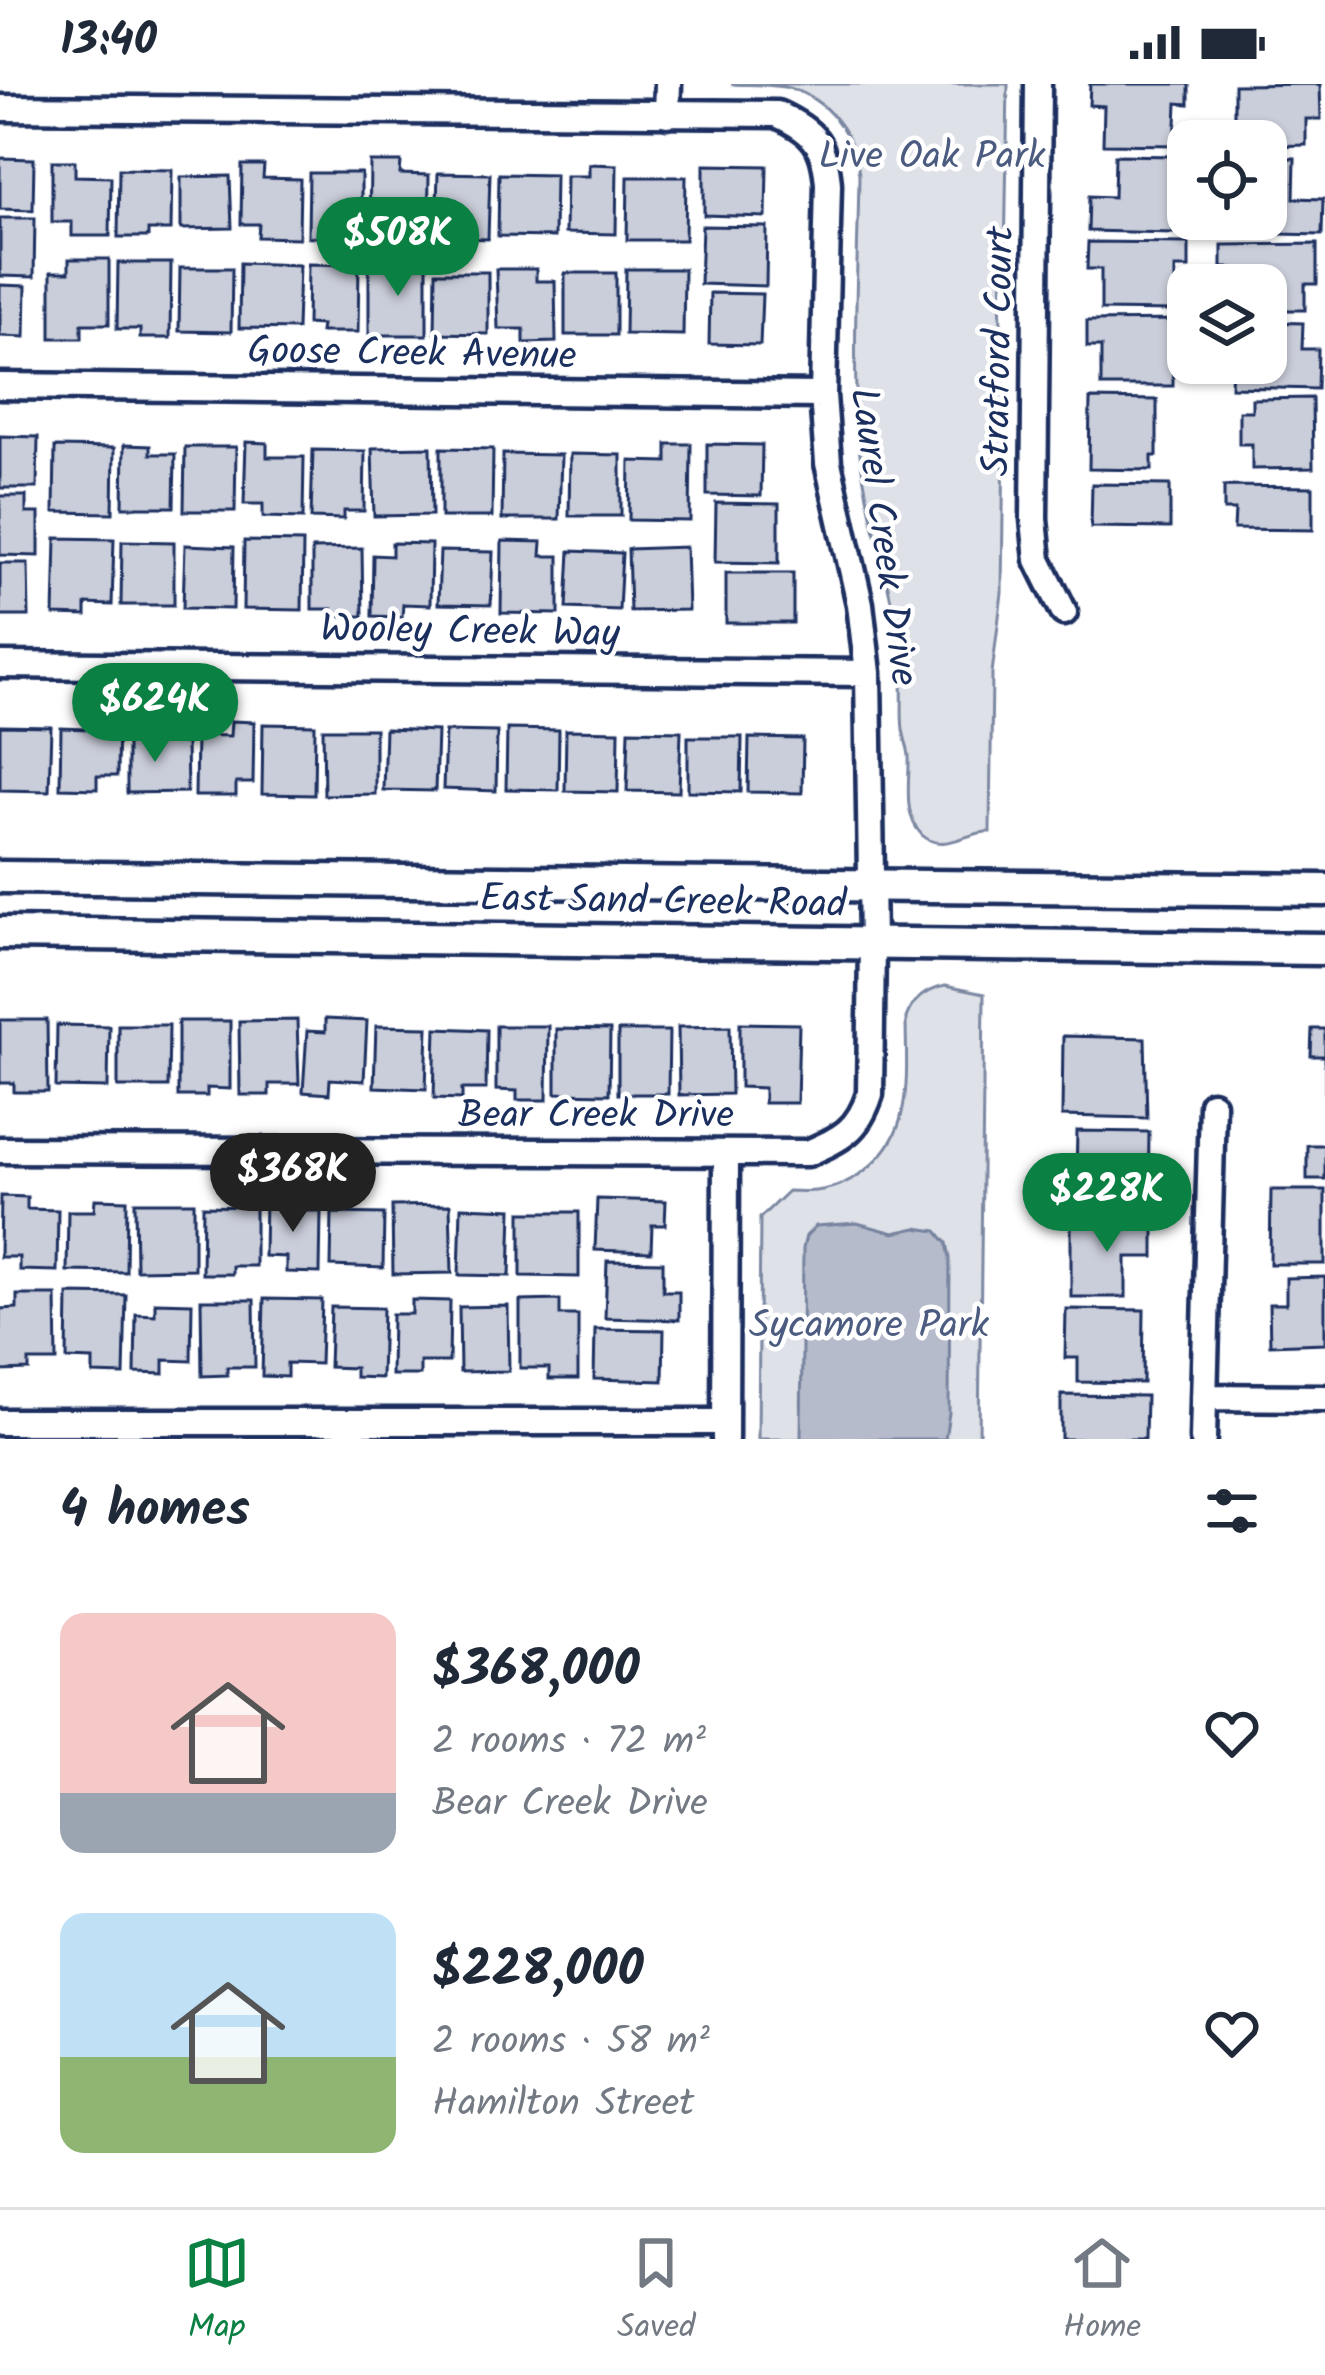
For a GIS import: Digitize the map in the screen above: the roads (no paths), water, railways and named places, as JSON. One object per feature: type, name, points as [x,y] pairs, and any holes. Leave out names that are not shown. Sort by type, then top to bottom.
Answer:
[{"type":"street","points":[[0,108],[667,115],[668,84]]},
{"type":"street","name":"Stratford Court","points":[[1038,84],[1034,519],[1038,560],[1064,612]]},
{"type":"street","name":"Laurel Creek Drive","points":[[667,115],[778,114],[800,124],[818,141],[826,159],[824,395],[828,463],[860,604],[868,674],[872,944]]},
{"type":"street","name":"Goose Creek Avenue","points":[[0,386],[824,395]]},
{"type":"street","name":"Wooley Creek Way","points":[[0,664],[868,674]]},
{"type":"street","name":"East Sand Creek Road","points":[[0,878],[1325,890]]},
{"type":"street","name":"East Sand Creek Road","points":[[0,933],[1325,949]]},
{"type":"street","name":"Bear Creek Drive","points":[[0,1150],[808,1153],[841,1139],[862,1118],[870,1094],[872,944]]},
{"type":"street","points":[[1203,1439],[1212,1104]]},
{"type":"street","points":[[0,1421],[33,1430],[725,1430],[727,1153]]},
{"type":"street","points":[[1204,1397],[1325,1398]]},
{"type":"water","points":[[857,1223],[894,1233],[916,1228],[937,1231],[947,1243],[949,1413],[945,1439],[801,1439],[806,1236],[816,1226]]},
{"type":"park label","name":"Live Oak Park","points":[[932,158]]},
{"type":"park label","name":"Sycamore Park","points":[[869,1327]]}]
